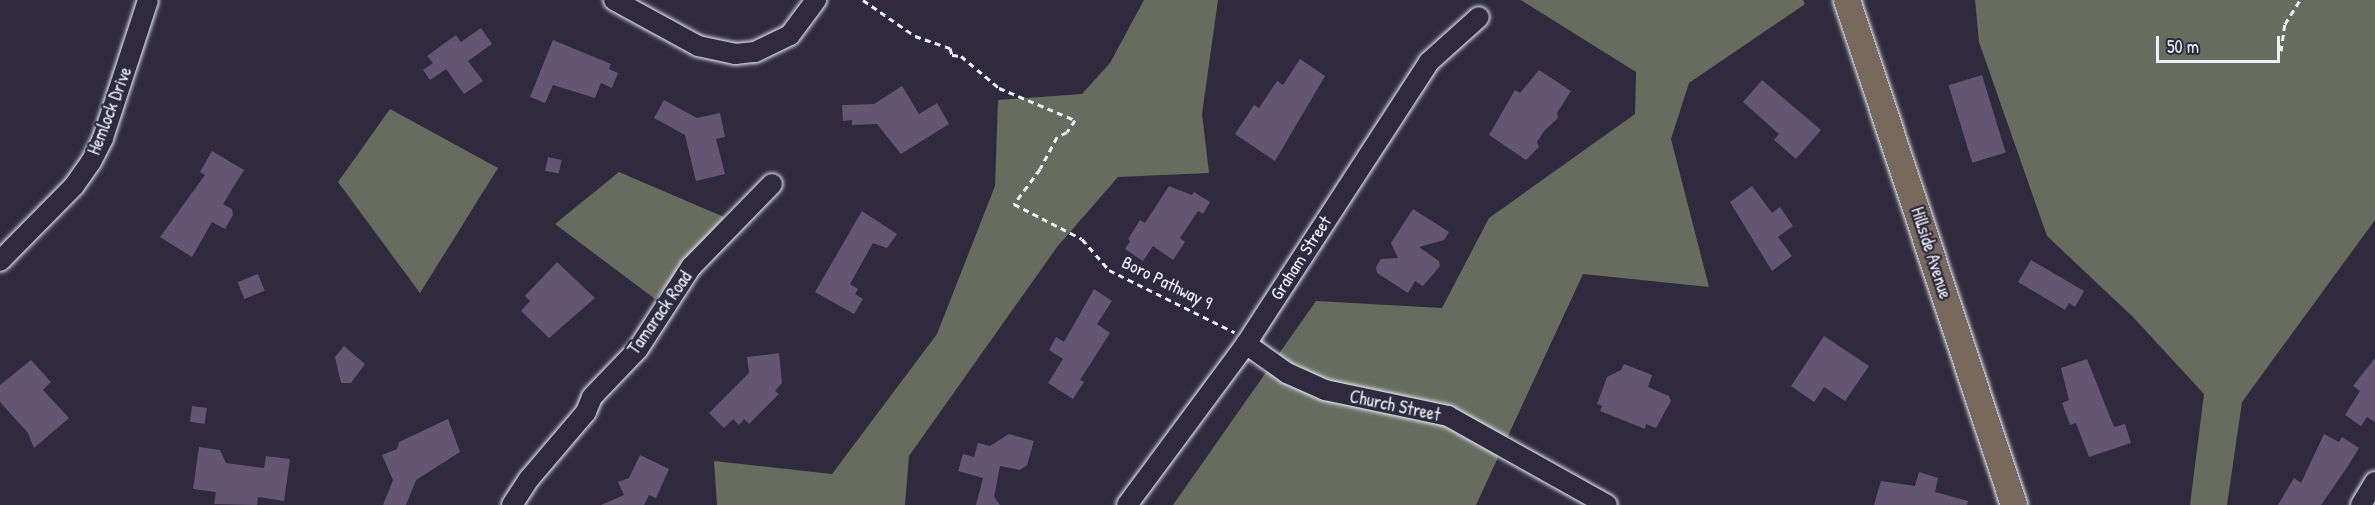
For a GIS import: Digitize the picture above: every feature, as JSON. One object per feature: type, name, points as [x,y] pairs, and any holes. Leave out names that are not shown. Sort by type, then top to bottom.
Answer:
[{"type":"main road","name":"Hillside Avenue","points":[[1847,0],[2014,505]]},
{"type":"street","name":"Hemlock Drive","points":[[0,261],[74,186],[91,162],[122,86],[148,0]]},
{"type":"street","points":[[614,0],[698,46],[735,54],[755,52],[790,35],[816,0]]},
{"type":"street","name":"Graham Street","points":[[1127,505],[1246,343],[1429,62],[1479,17]]},
{"type":"street","name":"Tamarack Road","points":[[512,505],[529,479],[586,412],[592,397],[638,349],[691,267],[772,184]]},
{"type":"street","name":"Church Street","points":[[1246,343],[1287,373],[1325,390],[1448,416],[1607,505]]},
{"type":"street","points":[[2361,505],[2375,482]]},
{"type":"path","name":"Boro Pathway 9","points":[[863,0],[915,36],[950,48],[952,55],[961,56],[999,88],[1075,120],[1067,132],[1057,137],[1040,169],[1014,204],[1082,239],[1109,270],[1234,330],[1235,338],[1246,343]]},
{"type":"path","points":[[2281,51],[2285,24],[2300,0]]},
{"type":"green space","points":[[1144,0],[1218,0],[1202,114],[1209,173],[1118,177],[1057,247],[909,456],[905,505],[717,505],[714,461],[832,474],[937,334],[995,186],[998,100],[1082,94],[1110,63]]},
{"type":"green space","points":[[1521,0],[1803,0],[1805,4],[1689,83],[1671,139],[1709,287],[1583,274],[1476,505],[1173,505],[1316,301],[1442,308],[1489,218],[1635,114],[1636,72]]},
{"type":"green space","points":[[1975,0],[2375,0],[2375,220],[2242,402],[2227,505],[2190,505],[2204,394],[2133,317],[2047,236],[1979,42]]},
{"type":"green space","points":[[390,109],[498,168],[420,293],[338,182]]},
{"type":"green space","points":[[619,172],[724,217],[655,299],[555,224]]},
{"type":"building","points":[[481,28],[492,44],[468,61],[483,81],[464,94],[446,69],[430,80],[423,70],[433,63],[427,56],[456,35],[461,42]]},
{"type":"building","points":[[553,40],[611,64],[609,69],[618,73],[612,88],[601,83],[595,98],[553,85],[545,103],[530,97]]},
{"type":"building","points":[[1300,59],[1325,76],[1275,161],[1235,134],[1254,105],[1259,108],[1277,81],[1283,85]]},
{"type":"building","points":[[1539,70],[1571,91],[1557,113],[1558,118],[1544,131],[1537,142],[1539,147],[1526,160],[1489,135],[1515,90],[1520,93]]},
{"type":"building","points":[[1982,75],[2006,152],[1972,163],[1949,85]]},
{"type":"building","points":[[1762,80],[1821,130],[1796,159],[1774,140],[1779,134],[1743,102]]},
{"type":"building","points":[[902,86],[919,114],[937,103],[949,124],[901,154],[877,124],[852,125],[852,120],[843,121],[842,105],[874,104]]},
{"type":"building","points":[[664,100],[697,118],[720,113],[725,137],[716,139],[725,174],[696,181],[685,135],[654,118]]},
{"type":"building","points":[[212,151],[244,170],[223,204],[232,209],[233,215],[225,229],[212,222],[192,257],[160,237],[205,175],[200,172]]},
{"type":"building","points":[[548,157],[562,160],[559,174],[545,171]]},
{"type":"building","points":[[1169,186],[1192,195],[1194,192],[1210,202],[1203,214],[1198,211],[1180,238],[1185,242],[1173,260],[1153,246],[1143,261],[1125,249],[1130,241],[1128,239],[1140,220],[1145,223]]},
{"type":"building","points":[[1752,186],[1772,213],[1780,207],[1793,226],[1778,237],[1792,256],[1772,271],[1730,202]]},
{"type":"building","points":[[1413,209],[1449,232],[1444,240],[1419,247],[1439,261],[1440,266],[1423,286],[1415,281],[1408,293],[1377,273],[1376,267],[1381,259],[1398,258],[1391,243]]},
{"type":"building","points":[[862,211],[897,234],[887,248],[873,243],[850,284],[858,289],[855,294],[863,299],[854,314],[815,292]]},
{"type":"building","points":[[2031,260],[2084,291],[2075,307],[2069,303],[2065,310],[2018,282]]},
{"type":"building","points":[[557,262],[595,298],[549,338],[521,311],[530,301],[525,296]]},
{"type":"building","points":[[258,274],[265,291],[244,299],[238,282]]},
{"type":"building","points":[[1094,289],[1112,301],[1097,324],[1110,333],[1080,380],[1084,382],[1073,399],[1048,383],[1063,359],[1049,350],[1056,337],[1064,342]]},
{"type":"building","points":[[1824,336],[1869,366],[1845,401],[1824,387],[1814,402],[1791,386]]},
{"type":"building","points":[[344,346],[365,364],[351,383],[341,383],[335,357]]},
{"type":"building","points":[[779,353],[782,383],[775,391],[779,394],[749,424],[744,419],[739,425],[733,419],[724,428],[709,413],[749,373],[747,357]]},
{"type":"building","points":[[2375,358],[2375,422],[2367,417],[2361,426],[2345,415],[2360,391],[2353,386]]},
{"type":"building","points":[[2087,359],[2114,427],[2125,424],[2131,443],[2089,457],[2076,423],[2070,425],[2062,403],[2069,400],[2061,368]]},
{"type":"building","points":[[31,360],[51,382],[43,390],[69,418],[34,448],[28,433],[0,402],[0,385]]},
{"type":"building","points":[[1624,364],[1652,375],[1648,387],[1669,396],[1671,401],[1656,428],[1646,424],[1645,429],[1600,411],[1602,406],[1597,404],[1607,377],[1621,370]]},
{"type":"building","points":[[192,406],[207,408],[205,424],[190,422]]},
{"type":"building","points":[[448,419],[460,452],[416,480],[406,505],[383,505],[393,480],[382,455],[397,449],[399,442]]},
{"type":"building","points":[[1009,434],[1034,441],[1027,465],[1020,470],[1000,466],[994,497],[1000,505],[976,505],[983,478],[958,471],[963,454],[974,457],[978,443],[990,446]]},
{"type":"building","points":[[2324,434],[2339,442],[2342,437],[2359,448],[2321,505],[2278,505],[2294,478],[2301,483]]},
{"type":"building","points":[[199,447],[220,450],[226,463],[264,468],[266,456],[290,459],[284,501],[258,497],[257,505],[214,504],[216,492],[193,489]]},
{"type":"building","points":[[640,455],[669,469],[656,498],[649,495],[644,505],[601,505],[624,495],[618,482],[629,478]]},
{"type":"building","points":[[1919,472],[1938,478],[1935,492],[1968,501],[1967,505],[1874,505],[1881,481],[1915,486]]}]
